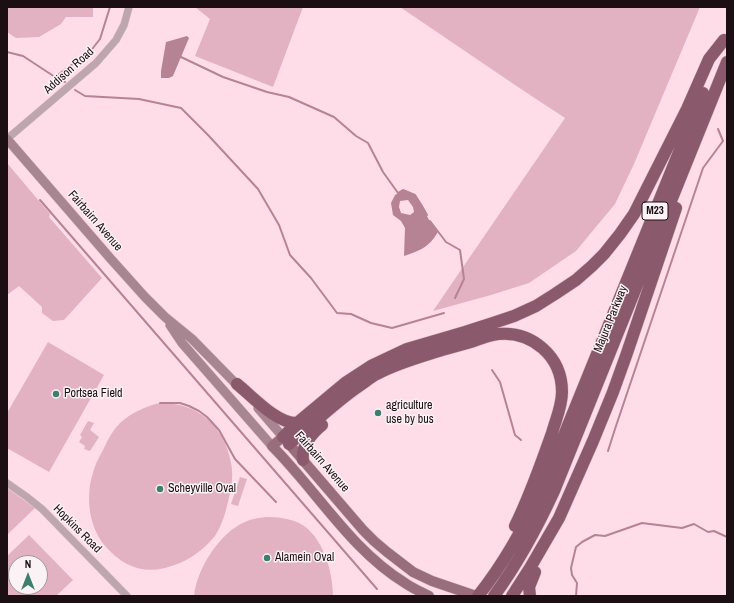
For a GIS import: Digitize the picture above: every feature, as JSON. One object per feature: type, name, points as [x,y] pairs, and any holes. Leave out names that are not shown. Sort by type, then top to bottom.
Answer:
[{"type":"highway","points":[[286,440],[297,423],[345,383],[371,366],[407,349],[514,316],[536,306],[555,294],[576,280],[592,266],[604,254],[634,214],[687,109],[709,60],[726,36]]},
{"type":"highway","name":"Majura Parkway","points":[[477,596],[486,586],[500,565],[523,527],[545,482],[726,36]]},
{"type":"highway","name":"Majura Parkway","points":[[497,593],[529,542],[554,491],[727,62]]},
{"type":"highway","points":[[512,596],[559,518],[598,431],[628,353],[683,187],[686,166]]},
{"type":"highway","points":[[286,440],[375,375],[412,359],[497,334],[514,335],[537,344],[555,364],[560,375],[562,392],[559,409],[540,467],[527,500],[516,524],[496,560],[486,586]]},
{"type":"highway","points":[[303,460],[302,454],[315,430],[357,395],[375,375]]},
{"type":"highway","points":[[236,384],[272,414],[288,422],[297,423]]},
{"type":"highway","points":[[530,596],[528,589],[530,583],[552,544],[559,518]]},
{"type":"main road","name":"Fairbairn Avenue","points":[[7,139],[110,258],[165,317],[192,339],[236,384],[374,541],[413,572],[432,582],[477,596]]},
{"type":"main road","name":"Fairbairn Avenue","points":[[165,317],[182,343],[352,538],[370,557],[403,583],[429,596]]},
{"type":"main road","points":[[276,449],[286,440]]},
{"type":"street","name":"Addison Road","points":[[7,139],[96,63],[116,40],[124,25],[128,7]]},
{"type":"street","name":"Hopkins Road","points":[[7,483],[42,509],[127,596]]},
{"type":"shaded area","points":[[7,7],[93,7],[93,17],[66,17],[61,24],[39,37],[16,38],[7,32]]},
{"type":"shaded area","points":[[195,7],[303,7],[273,87],[195,56],[210,19]]},
{"type":"shaded area","points":[[400,7],[700,7],[634,164],[615,204],[576,251],[529,283],[433,311],[565,118]]},
{"type":"shaded area","points":[[187,36],[189,38],[173,76],[169,78],[161,78],[166,42]]},
{"type":"shaded area","points":[[7,163],[50,214],[49,217],[102,278],[64,320],[53,321],[42,313],[42,307],[19,286],[7,295]]},
{"type":"shaded area","points":[[403,190],[415,195],[429,220],[438,232],[431,242],[424,248],[404,256],[405,228],[401,221],[393,215],[391,203],[395,195]],"holes":[[[408,200],[413,207],[414,212],[410,215],[401,213],[399,207],[400,201]]]},
{"type":"shaded area","name":"Portsea Field","points":[[48,342],[104,375],[49,472],[7,448],[7,413]]},
{"type":"shaded area","name":"Scheyville Oval","points":[[160,403],[186,407],[198,412],[208,419],[223,438],[228,450],[232,468],[232,478],[223,519],[215,536],[210,542],[199,552],[186,560],[165,568],[148,570],[140,569],[125,563],[106,547],[100,539],[92,522],[89,492],[95,466],[107,441],[115,429],[124,419],[134,413]]},
{"type":"shaded area","points":[[88,421],[94,423],[90,430],[99,437],[90,451],[84,449],[85,446],[79,442],[82,437],[80,435]]},
{"type":"shaded area","points":[[240,477],[247,479],[238,506],[231,504]]},
{"type":"shaded area","points":[[7,488],[35,508],[7,535]]},
{"type":"shaded area","name":"Alamein Oval","points":[[266,517],[295,521],[314,536],[325,555],[329,566],[333,586],[333,596],[194,596],[196,586],[205,564],[218,543],[226,534],[235,527],[252,519]]},
{"type":"shaded area","points":[[29,535],[73,580],[56,596],[7,596],[8,555],[8,595],[48,595],[48,555],[8,555]]},
{"type":"waterway","points":[[7,52],[23,56],[55,77],[89,53],[100,39],[110,7]]},
{"type":"waterway","points":[[181,57],[223,77],[267,92],[289,97],[334,117],[356,136],[368,143],[383,172],[398,193],[403,190],[415,195],[427,215]]},
{"type":"waterway","points":[[55,77],[65,82]]},
{"type":"waterway","points":[[75,90],[85,96],[139,99],[181,108],[258,189],[279,225],[290,255],[311,278],[337,313],[351,314],[371,323],[392,328],[444,313]]},
{"type":"waterway","points":[[608,451],[703,168],[723,141],[718,129]]},
{"type":"waterway","points":[[40,200],[377,589]]},
{"type":"waterway","points":[[430,221],[446,242],[460,250],[464,279],[455,298]]},
{"type":"waterway","points":[[492,370],[500,382],[515,435],[521,440]]},
{"type":"waterway","points":[[160,403],[180,403],[199,411],[207,417],[219,430],[235,459],[276,502]]},
{"type":"waterway","points":[[576,596],[577,583],[572,575],[571,568],[576,547],[595,535],[605,536],[642,523],[682,528],[694,524],[708,532],[714,531],[727,537]]},
{"type":"place","name":"Portsea Field","points":[[56,394]]},
{"type":"place","name":"agriculture use by bus","points":[[378,413]]},
{"type":"place","name":"Scheyville Oval","points":[[160,489]]},
{"type":"place","name":"Alamein Oval","points":[[267,558]]}]
